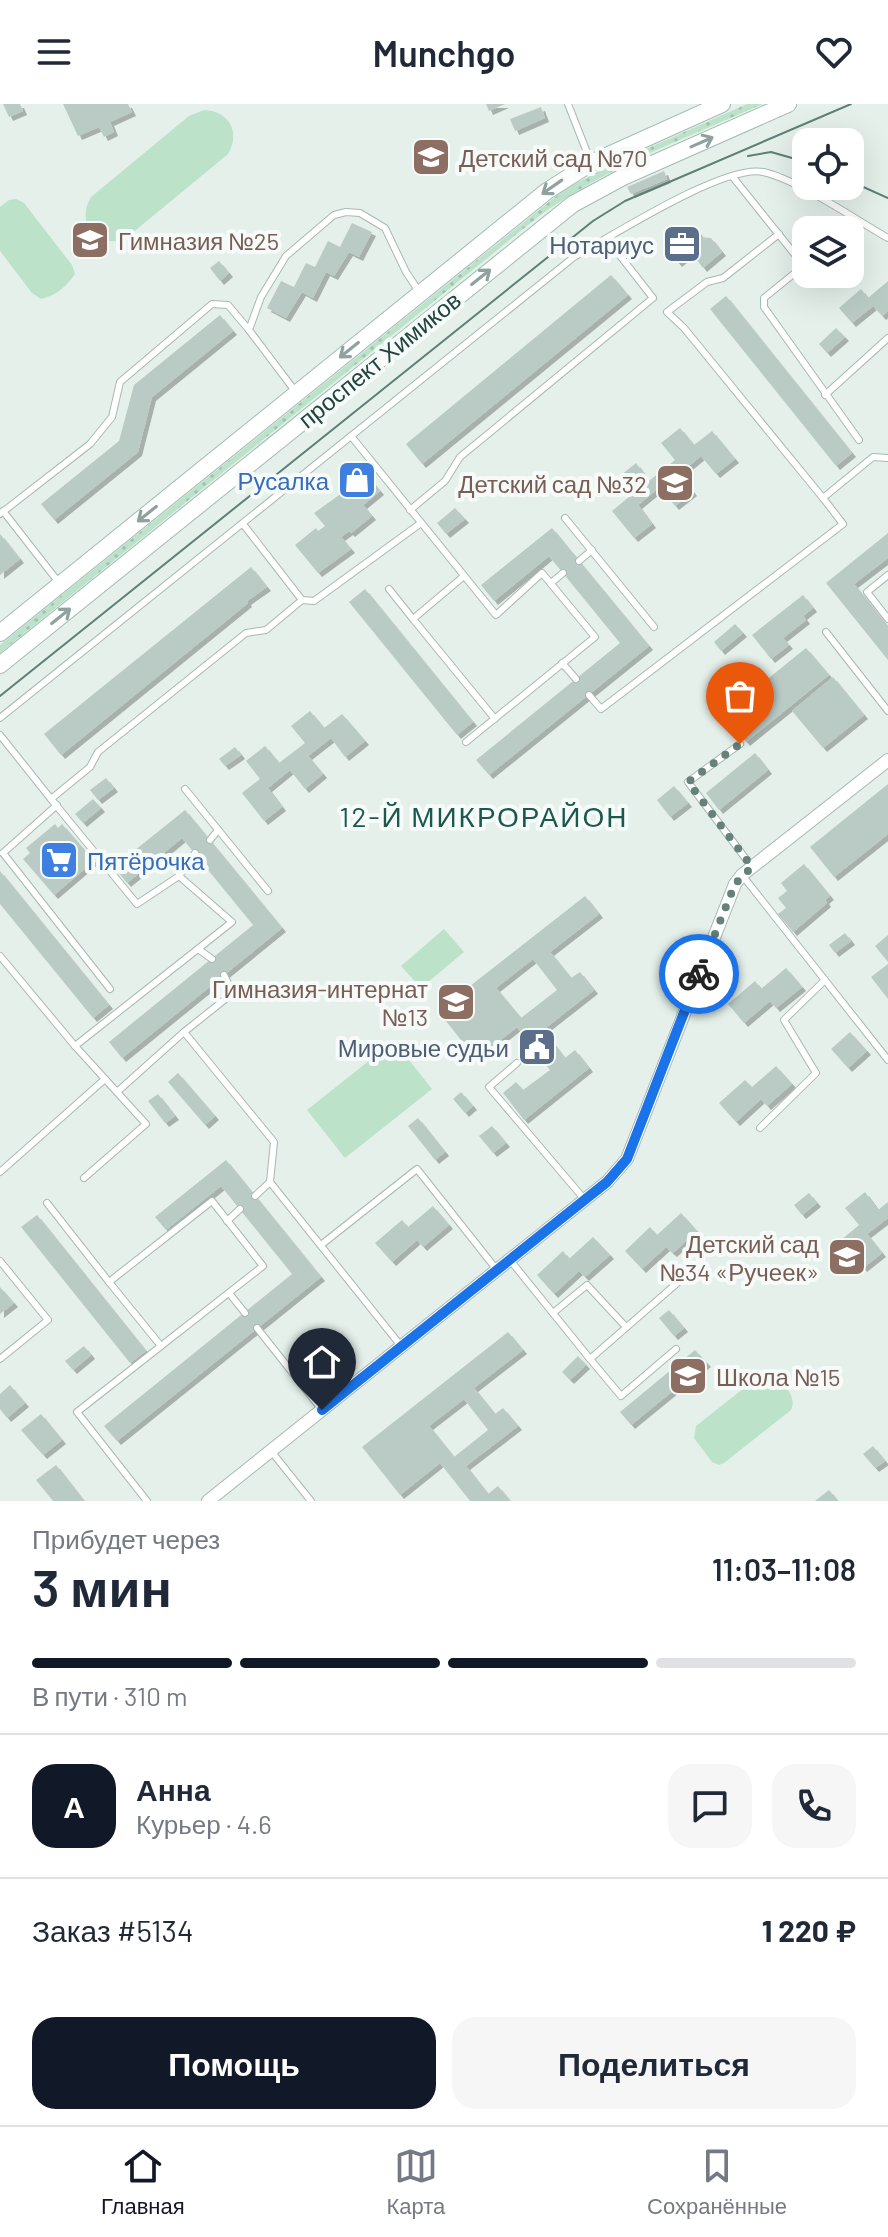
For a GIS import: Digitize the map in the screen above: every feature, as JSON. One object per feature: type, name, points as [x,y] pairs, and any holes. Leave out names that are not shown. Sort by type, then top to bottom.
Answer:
[{"type":"main road","name":"проспект Химиков","points":[[0,633],[560,181],[591,163],[722,104]]},
{"type":"main road","name":"проспект Химиков","points":[[0,665],[573,204],[623,177],[788,104]]},
{"type":"street","points":[[208,1501],[607,1182],[627,1159],[735,884],[747,871],[888,760]]},
{"type":"lane","points":[[568,104],[591,163]]},
{"type":"lane","points":[[0,718],[574,257],[661,207],[748,171],[775,175],[888,238]]},
{"type":"lane","points":[[732,176],[800,261],[796,272],[764,298],[764,307],[859,440]]},
{"type":"lane","points":[[249,330],[261,297],[286,256],[334,215],[346,212],[360,213],[385,228],[420,293]]},
{"type":"lane","points":[[667,312],[707,282],[723,278],[779,234]]},
{"type":"lane","points":[[589,695],[601,709],[843,524],[684,328],[653,298],[607,239]]},
{"type":"lane","points":[[410,510],[445,481],[460,457],[653,298]]},
{"type":"lane","points":[[60,584],[2,512],[90,444],[112,417],[120,382],[212,304],[228,305],[296,393]]},
{"type":"lane","points":[[825,395],[888,338]]},
{"type":"lane","points":[[351,436],[496,615],[542,573],[595,637],[466,742]]},
{"type":"lane","points":[[823,498],[873,457],[888,458]]},
{"type":"lane","points":[[565,518],[654,627]]},
{"type":"lane","points":[[51,799],[90,767],[98,752],[246,633],[266,630],[302,600],[314,601],[421,523]]},
{"type":"lane","points":[[243,524],[302,600]]},
{"type":"lane","points":[[579,561],[592,550]]},
{"type":"lane","points":[[551,583],[563,573]]},
{"type":"lane","points":[[888,575],[867,592],[888,619]]},
{"type":"lane","points":[[413,619],[464,576]]},
{"type":"lane","points":[[389,589],[495,719]]},
{"type":"lane","points":[[826,632],[888,711]]},
{"type":"lane","points":[[562,663],[576,679]]},
{"type":"lane","points":[[0,735],[137,904],[179,876],[195,853]]},
{"type":"lane","points":[[740,744],[688,782],[825,980],[888,1060]]},
{"type":"lane","points":[[185,789],[268,891]]},
{"type":"lane","points":[[57,805],[2,854],[110,989]]},
{"type":"lane","points":[[210,840],[218,830]]},
{"type":"lane","points":[[75,1046],[232,922],[179,876]]},
{"type":"lane","points":[[198,949],[212,959]]},
{"type":"lane","points":[[0,956],[75,1046],[146,1124],[84,1178]]},
{"type":"lane","points":[[117,1092],[233,993],[224,975]]},
{"type":"lane","points":[[760,1128],[816,1073],[784,1020],[825,980]]},
{"type":"lane","points":[[184,1032],[274,1142],[270,1182],[255,1196]]},
{"type":"lane","points":[[517,1063],[489,1087],[585,1200]]},
{"type":"lane","points":[[0,1172],[105,1079]]},
{"type":"lane","points":[[321,1245],[417,1169],[497,1270]]},
{"type":"lane","points":[[270,1182],[402,1346]]},
{"type":"lane","points":[[109,1282],[212,1201],[263,1266],[77,1412],[147,1501]]},
{"type":"lane","points":[[47,1203],[161,1346]]},
{"type":"lane","points":[[227,1221],[240,1209]]},
{"type":"lane","points":[[510,1260],[621,1396],[676,1349]]},
{"type":"lane","points":[[0,1261],[48,1320],[0,1359]]},
{"type":"lane","points":[[590,1359],[683,1278]]},
{"type":"lane","points":[[553,1313],[587,1285],[626,1327]]},
{"type":"lane","points":[[229,1293],[245,1313]]},
{"type":"lane","points":[[257,1328],[322,1410]]},
{"type":"lane","points":[[271,1451],[311,1501]]},
{"type":"green space","points":[[747,104],[763,104],[619,168],[538,217],[0,653],[0,645],[565,189],[617,162]]},
{"type":"green space","points":[[204,110],[220,114],[230,124],[233,138],[228,154],[125,239],[106,240],[92,232],[86,216],[91,197],[189,116]]},
{"type":"green space","points":[[16,199],[24,203],[72,265],[75,274],[51,296],[41,299],[32,293],[0,251],[0,207]]},
{"type":"green space","points":[[444,929],[464,952],[421,988],[401,966]]},
{"type":"green space","points":[[394,1041],[432,1089],[345,1158],[307,1110]]},
{"type":"green space","points":[[769,1372],[787,1388],[792,1399],[791,1410],[724,1463],[719,1465],[712,1462],[694,1438],[696,1426],[763,1373]]},
{"type":"building","points":[[3,104],[20,104],[23,111],[9,117]]},
{"type":"building","points":[[63,104],[128,104],[132,112],[110,122],[114,132],[104,137],[99,127],[78,136]]},
{"type":"building","points":[[486,104],[505,104],[489,111]]},
{"type":"building","points":[[541,107],[545,118],[515,131],[510,119]]},
{"type":"building","points":[[664,171],[667,179],[631,194],[627,187]]},
{"type":"building","points":[[352,223],[372,232],[359,257],[349,252],[334,276],[326,272],[313,298],[302,292],[286,318],[267,308],[281,281],[294,287],[306,263],[315,267],[328,241],[340,247]]},
{"type":"building","points":[[690,230],[697,230],[701,237],[711,238],[722,252],[703,268],[694,256],[688,255],[678,263],[664,246],[678,234],[687,236]]},
{"type":"building","points":[[219,261],[229,273],[220,281],[210,268]]},
{"type":"building","points":[[611,275],[628,295],[422,464],[406,444]]},
{"type":"building","points":[[888,281],[888,311],[882,316],[873,306],[852,323],[839,308],[861,289],[868,298]]},
{"type":"building","points":[[726,296],[852,453],[836,466],[710,309]]},
{"type":"building","points":[[220,315],[233,331],[152,397],[138,452],[54,520],[41,504],[119,441],[134,385]]},
{"type":"building","points":[[836,328],[845,337],[827,353],[819,344]]},
{"type":"building","points":[[680,428],[694,445],[712,431],[735,459],[716,474],[701,456],[679,474],[693,492],[675,506],[660,487],[638,505],[652,524],[634,538],[612,511],[630,496],[616,479],[636,463],[649,481],[675,460],[661,443]]},
{"type":"building","points":[[363,470],[380,491],[363,505],[372,516],[341,537],[351,549],[318,573],[295,545],[316,528],[318,531],[325,526],[314,513],[349,488],[346,484]]},
{"type":"building","points":[[455,508],[465,519],[446,534],[437,523]]},
{"type":"building","points":[[552,528],[649,646],[489,775],[476,760],[620,643],[549,556],[494,601],[481,585]]},
{"type":"building","points":[[888,533],[888,558],[854,584],[888,627],[888,660],[826,583]]},
{"type":"building","points":[[0,534],[20,559],[0,575]]},
{"type":"building","points":[[251,567],[267,587],[61,755],[44,734]]},
{"type":"building","points":[[365,589],[473,722],[457,735],[349,602]]},
{"type":"building","points":[[803,595],[813,608],[803,616],[806,620],[783,638],[789,645],[771,659],[752,635]]},
{"type":"building","points":[[735,624],[743,633],[721,651],[714,642]]},
{"type":"building","points":[[806,648],[829,675],[746,742],[717,705],[737,689],[744,698]]},
{"type":"building","points":[[833,677],[864,715],[823,748],[792,711]]},
{"type":"building","points":[[310,711],[324,728],[342,714],[365,741],[345,757],[331,738],[308,756],[323,774],[305,789],[290,770],[268,788],[282,807],[264,821],[242,793],[260,779],[246,761],[265,746],[279,763],[305,743],[291,726]]},
{"type":"building","points":[[235,747],[241,755],[225,766],[219,759]]},
{"type":"building","points":[[755,753],[768,770],[719,810],[706,793]]},
{"type":"building","points":[[106,778],[114,788],[98,800],[90,790]]},
{"type":"building","points":[[888,784],[888,834],[834,877],[810,847]]},
{"type":"building","points":[[674,786],[688,803],[670,817],[657,800]]},
{"type":"building","points":[[93,799],[101,808],[83,823],[75,814]]},
{"type":"building","points":[[185,810],[282,928],[122,1058],[109,1042],[253,925],[182,838],[127,883],[114,867]]},
{"type":"building","name":"Пятёрочка","points":[[55,824],[58,828],[62,824],[94,861],[54,895],[23,859],[30,853],[26,848]]},
{"type":"building","points":[[804,864],[830,896],[825,900],[827,903],[793,932],[778,914],[786,908],[778,898],[787,891],[781,883]]},
{"type":"building","points":[[0,871],[109,1005],[93,1018],[0,904]]},
{"type":"building","points":[[585,896],[599,914],[550,952],[571,978],[580,972],[594,990],[543,1030],[565,1058],[575,1050],[589,1068],[524,1120],[503,1093],[516,1082],[523,1090],[550,1070],[517,1027],[476,1059],[438,1011]],"holes":[[[533,959],[557,990],[521,1018],[496,988]]]},
{"type":"building","points":[[845,933],[851,941],[835,953],[829,945]]},
{"type":"building","points":[[888,935],[888,962],[875,946]]},
{"type":"building","points":[[888,964],[888,999],[871,977]]},
{"type":"building","points":[[786,968],[802,987],[776,1008],[770,1001],[744,1023],[728,1004],[755,981],[761,989]]},
{"type":"building","points":[[850,1032],[867,1051],[848,1068],[831,1049]]},
{"type":"building","points":[[776,1066],[792,1084],[767,1106],[761,1099],[736,1122],[719,1103],[745,1080],[752,1087]]},
{"type":"building","points":[[178,1073],[215,1116],[205,1125],[168,1082]]},
{"type":"building","points":[[461,1092],[473,1106],[465,1113],[453,1099]]},
{"type":"building","points":[[158,1094],[175,1116],[165,1123],[148,1101]]},
{"type":"building","points":[[418,1118],[445,1152],[435,1160],[408,1126]]},
{"type":"building","points":[[492,1126],[506,1143],[493,1153],[479,1136]]},
{"type":"building","points":[[226,1160],[321,1277],[117,1441],[104,1426],[292,1274],[221,1186],[166,1230],[155,1217]]},
{"type":"building","points":[[865,1192],[878,1210],[888,1202],[888,1218],[867,1234],[882,1253],[863,1268],[841,1240],[859,1225],[845,1208]]},
{"type":"building","points":[[809,1193],[817,1203],[802,1215],[794,1205]]},
{"type":"building","points":[[433,1206],[449,1225],[423,1247],[417,1240],[392,1262],[375,1243],[402,1220],[408,1227]]},
{"type":"building","points":[[681,1213],[697,1231],[673,1253],[666,1247],[642,1269],[625,1251],[650,1227],[657,1235]]},
{"type":"building","points":[[37,1215],[146,1351],[130,1363],[21,1227]]},
{"type":"building","points":[[593,1237],[610,1255],[585,1277],[579,1271],[554,1294],[537,1275],[563,1251],[569,1259]]},
{"type":"building","points":[[0,1287],[14,1303],[0,1314]]},
{"type":"building","points":[[669,1310],[684,1328],[674,1336],[659,1318]]},
{"type":"building","points":[[508,1332],[523,1350],[474,1388],[495,1414],[503,1408],[518,1426],[466,1466],[488,1494],[498,1486],[510,1501],[470,1501],[440,1463],[400,1495],[362,1447]],"holes":[[[464,1399],[488,1430],[454,1457],[429,1426]]]},
{"type":"building","points":[[84,1346],[91,1355],[73,1370],[65,1361]]},
{"type":"building","points":[[695,1350],[707,1363],[631,1425],[620,1412]]},
{"type":"building","points":[[578,1356],[586,1365],[570,1380],[562,1372]]},
{"type":"building","points":[[10,1385],[25,1403],[7,1418],[0,1409],[0,1394]]},
{"type":"building","points":[[41,1414],[62,1440],[43,1455],[21,1430]]},
{"type":"building","points":[[873,1446],[885,1461],[875,1468],[863,1454]]},
{"type":"building","points":[[56,1465],[84,1501],[53,1501],[36,1480]]},
{"type":"building","points":[[829,1490],[838,1501],[815,1501]]},
{"type":"tram line","points":[[0,696],[593,221],[625,201],[851,104]]},
{"type":"tram line","points":[[748,156],[771,152],[792,158]]},
{"type":"tram line","points":[[864,187],[888,198]]},
{"type":"way so far","points":[[699,974],[735,884],[752,867],[688,782],[740,744]]},
{"type":"place","name":"Детский сад №70","points":[[431,157]]},
{"type":"place","name":"Гимназия №25","points":[[90,240]]},
{"type":"place","name":"Нотариус","points":[[682,244]]},
{"type":"place","name":"Русалка","points":[[357,480]]},
{"type":"place","name":"Детский сад №32","points":[[675,483]]},
{"type":"place","name":"Пятёрочка","points":[[59,860]]},
{"type":"place","name":"Гимназия-интернат №13","points":[[456,1002]]},
{"type":"place","name":"Мировые судьи","points":[[537,1047]]},
{"type":"place","name":"Детский сад №34 «Ручеек»","points":[[847,1257]]},
{"type":"place","name":"Школа №15","points":[[688,1376]]},
{"type":"district","name":"12-Й МИКРОРАЙОН","points":[[484,816]]},
{"type":"route","points":[[322,1410],[607,1182],[627,1159],[699,974]]}]
